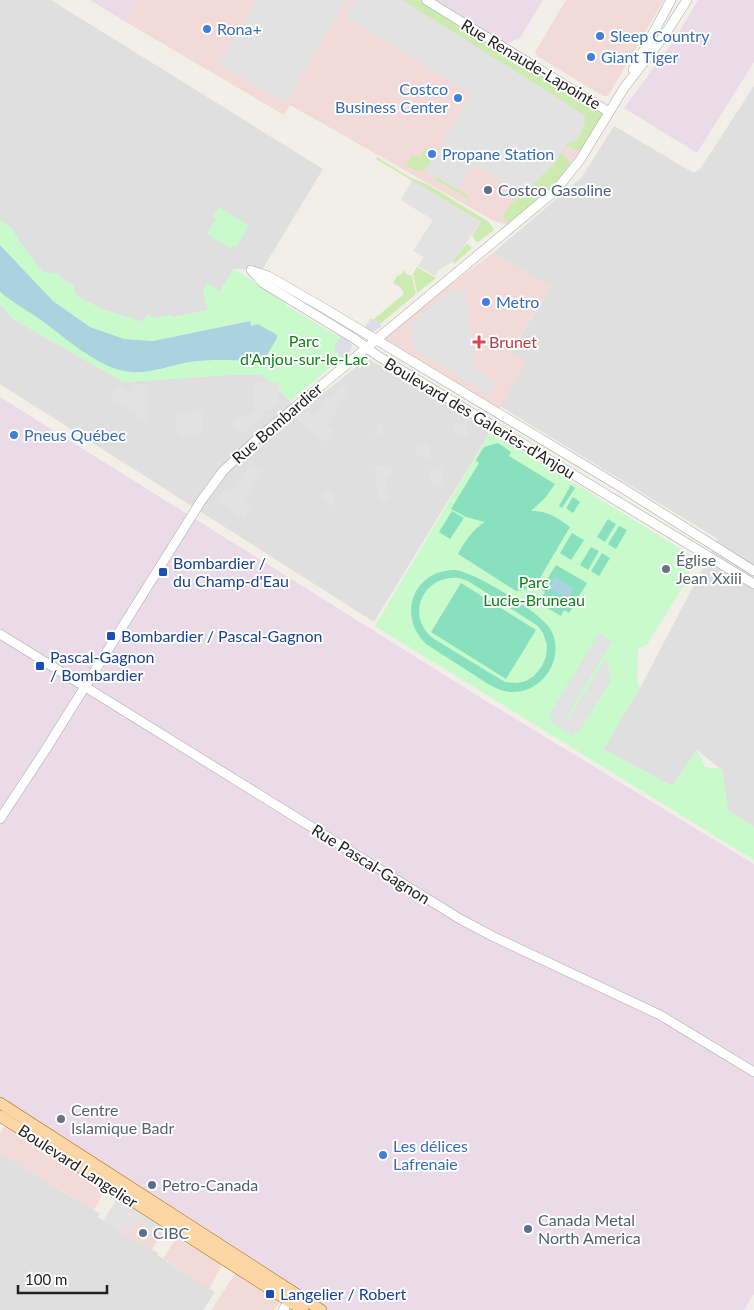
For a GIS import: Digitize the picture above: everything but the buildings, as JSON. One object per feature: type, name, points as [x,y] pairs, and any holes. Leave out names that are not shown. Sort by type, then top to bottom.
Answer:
[{"type":"main road","name":"Boulevard Langelier","points":[[0,1103],[151,1207],[260,1277],[303,1310]]},
{"type":"main road","name":"Boulevard Langelier","points":[[0,1116],[151,1207]]},
{"type":"main road","name":"Boulevard Langelier","points":[[289,1301],[321,1310]]},
{"type":"street","name":"Rue Renaude-Lapointe","points":[[426,0],[609,112]]},
{"type":"street","name":"Rue Bombardier","points":[[0,819],[196,509],[223,471],[257,438],[556,190],[580,160],[624,88],[671,0]]},
{"type":"street","name":"Rue Bombardier","points":[[624,88],[664,36],[687,0]]},
{"type":"street","name":"Boulevard des Galeries-d'Anjou","points":[[754,572],[619,486],[322,306],[268,276],[251,270],[263,283],[366,348],[754,584]]},
{"type":"street","points":[[612,499],[619,486]]},
{"type":"street","name":"Rue Pascal-Gagnon","points":[[0,634],[460,919],[494,937],[660,1015],[754,1072]]},
{"type":"shaded area","points":[[0,0],[51,0],[323,169],[262,270],[234,269],[220,291],[203,289],[208,310],[174,317],[171,315],[159,318],[147,315],[143,322],[99,308],[76,295],[73,285],[61,278],[43,273],[12,229],[0,220]]},
{"type":"shaded area","points":[[90,0],[136,0],[124,21]]},
{"type":"shaded area","points":[[136,0],[426,0],[609,112],[580,160],[514,226],[494,221],[290,105],[284,115],[124,21]]},
{"type":"shaded area","points":[[257,0],[347,0],[286,103],[218,64]]},
{"type":"shaded area","points":[[355,0],[402,0],[585,116],[585,122],[580,135],[574,142],[567,143],[554,164],[528,189],[525,187],[518,191],[474,164],[457,189],[425,171],[471,94],[345,17]]},
{"type":"shaded area","points":[[426,0],[543,0],[520,38],[501,46]]},
{"type":"shaded area","points":[[566,0],[664,0],[608,96],[603,96],[537,56],[535,52]]},
{"type":"shaded area","points":[[698,0],[754,0],[754,62],[697,153],[624,108],[675,39]]},
{"type":"shaded area","points":[[754,86],[754,827],[728,810],[722,770],[697,750],[672,786],[603,749],[640,688],[718,539],[500,406],[526,362],[510,352],[551,287],[493,253],[582,177],[614,126],[694,173],[700,169]]},
{"type":"shaded area","points":[[412,180],[481,222],[452,262],[439,270],[435,276],[418,266],[424,257],[413,251],[433,220],[401,200]]},
{"type":"shaded area","points":[[493,253],[551,287],[510,351],[526,362],[497,413],[376,340]]},
{"type":"shaded area","points":[[466,289],[474,369],[497,384],[489,396],[413,349],[410,323],[450,291]]},
{"type":"shaded area","points":[[0,304],[13,319],[124,382],[228,375],[262,375],[290,401],[299,413],[367,358],[479,424],[489,434],[374,622],[0,384]]},
{"type":"shaded area","points":[[370,319],[374,319],[382,326],[373,332],[364,329]]},
{"type":"shaded area","points":[[342,336],[352,345],[350,352],[343,358],[336,352],[334,346]]},
{"type":"shaded area","points":[[255,382],[279,383],[279,403],[271,410],[262,410],[265,414],[240,435],[230,423],[240,414],[244,418],[253,411]]},
{"type":"shaded area","points":[[133,384],[148,384],[147,420],[136,418],[136,410],[133,412],[110,398],[118,385],[132,393]]},
{"type":"shaded area","points":[[341,384],[350,388],[327,426],[333,430],[325,443],[308,431],[295,417],[302,411],[305,414],[309,411],[315,415],[327,396],[331,399]]},
{"type":"shaded area","points":[[0,397],[483,699],[754,864],[754,1294],[744,1310],[327,1310],[0,1096]]},
{"type":"shaded area","points":[[192,410],[202,411],[201,436],[179,435],[180,431],[175,430],[176,414],[191,415]]},
{"type":"shaded area","points":[[466,422],[468,435],[456,437],[454,423]]},
{"type":"shaded area","points":[[379,423],[383,425],[385,435],[376,436],[373,434]]},
{"type":"shaded area","points":[[429,443],[431,459],[423,460],[422,455],[417,455],[415,445]]},
{"type":"shaded area","points":[[249,464],[262,472],[245,500],[252,505],[244,519],[217,501],[225,488],[232,492]]},
{"type":"shaded area","points":[[391,465],[393,476],[386,477],[389,499],[379,500],[374,467]]},
{"type":"shaded area","points":[[442,467],[444,485],[432,487],[429,469]]},
{"type":"shaded area","points":[[327,489],[334,492],[335,507],[321,499]]},
{"type":"shaded area","points":[[599,633],[612,641],[566,718],[568,719],[606,658],[610,674],[608,677],[612,679],[578,733],[575,732],[572,736],[550,722],[553,718],[549,715]]},
{"type":"shaded area","points":[[7,1126],[105,1190],[94,1210],[0,1153],[0,1133]]},
{"type":"shaded area","points":[[0,1153],[100,1214],[98,1217],[103,1221],[158,1253],[157,1255],[215,1292],[203,1310],[0,1310]]},
{"type":"shaded area","points":[[118,1198],[164,1227],[152,1250],[103,1221]]},
{"type":"shaded area","points":[[118,1198],[161,1225],[156,1233],[136,1220],[130,1230],[126,1227],[122,1233],[103,1221]]},
{"type":"shaded area","points":[[178,1238],[222,1265],[209,1289],[163,1258]]},
{"type":"shaded area","points":[[235,1274],[238,1274],[278,1301],[279,1304],[274,1310],[211,1310]]},
{"type":"green space","points":[[402,0],[426,0],[609,112],[585,152],[565,146],[561,152],[569,161],[573,170],[514,226],[502,217],[510,205],[531,186],[578,111]]},
{"type":"green space","points":[[426,148],[435,154],[424,170],[417,171],[406,165],[413,154],[419,158]]},
{"type":"green space","points":[[377,157],[411,178],[427,184],[489,222],[494,230],[477,243],[472,236],[481,222],[376,159]]},
{"type":"green space","points":[[434,174],[470,197],[469,199],[436,180]]},
{"type":"green space","points":[[219,207],[249,226],[237,246],[230,248],[207,234],[216,219],[213,217]]},
{"type":"green space","name":"Parc d'Anjou-sur-le-Lac","points":[[0,220],[12,229],[18,240],[43,272],[59,274],[61,278],[73,285],[76,295],[99,308],[143,322],[147,315],[159,318],[171,315],[175,317],[208,310],[203,289],[207,283],[220,291],[234,269],[285,302],[287,306],[336,335],[345,338],[352,345],[351,349],[343,358],[290,401],[262,375],[228,375],[124,382],[13,319],[0,304],[0,292],[39,319],[153,371],[189,362],[220,359],[259,362],[249,321],[153,341],[124,339],[90,327],[53,301],[0,245]]},
{"type":"green space","points":[[466,244],[472,248],[454,264],[453,261]]},
{"type":"green space","points":[[417,267],[436,278],[417,293],[413,274]]},
{"type":"green space","points":[[404,270],[406,274],[412,276],[416,294],[380,324],[374,319],[404,294],[401,288],[393,283]]},
{"type":"green space","name":"Parc Lucie-Bruneau","points":[[489,434],[494,434],[694,557],[686,582],[648,643],[643,647],[638,647],[637,680],[640,688],[603,749],[672,786],[697,750],[705,767],[722,769],[728,810],[754,827],[754,860],[375,626]]},
{"type":"green space","points":[[498,443],[511,452],[509,456],[555,484],[546,497],[531,511],[552,515],[570,527],[534,588],[516,591],[458,554],[463,544],[485,522],[466,517],[451,509],[479,463],[476,460],[484,447]]},
{"type":"green space","points":[[571,485],[575,488],[562,508],[559,506]]},
{"type":"green space","points":[[573,497],[580,502],[573,513],[566,508]]},
{"type":"green space","points":[[452,511],[464,518],[450,539],[439,532]]},
{"type":"green space","points":[[608,519],[616,524],[605,542],[597,537]]},
{"type":"green space","points":[[619,526],[627,530],[616,549],[608,544]]},
{"type":"green space","points":[[572,533],[584,540],[571,560],[560,553]]},
{"type":"green space","points":[[591,547],[599,551],[588,570],[580,565]]},
{"type":"green space","points":[[602,553],[610,558],[599,576],[591,571]]},
{"type":"green space","points":[[556,565],[587,583],[569,613],[564,610],[561,616],[539,603],[545,592],[541,589]]},
{"type":"green space","points":[[456,570],[478,578],[522,604],[545,623],[551,630],[555,642],[555,654],[552,665],[538,683],[528,689],[516,692],[500,690],[426,644],[417,632],[412,620],[411,608],[414,596],[420,585],[429,577],[441,572]],"holes":[[[459,578],[468,581],[538,626],[543,633],[547,645],[546,657],[534,676],[526,681],[517,683],[505,682],[434,639],[425,630],[420,620],[419,609],[427,590],[436,583],[446,579]]]},
{"type":"green space","points":[[461,583],[536,630],[506,679],[431,632]]},
{"type":"water","points":[[0,245],[53,301],[90,327],[124,339],[153,341],[250,321],[251,326],[258,324],[277,335],[277,338],[266,357],[259,358],[259,362],[207,360],[145,372],[118,370],[82,351],[0,292]]},
{"type":"water","points":[[555,577],[574,588],[568,599],[549,588]]},
{"type":"place","name":"Rona+","points":[[207,29]]},
{"type":"place","name":"Sleep Country","points":[[600,36]]},
{"type":"place","name":"Giant Tiger","points":[[591,57]]},
{"type":"place","name":"Costco Business Center","points":[[458,98]]},
{"type":"place","name":"Propane Station","points":[[432,154]]},
{"type":"place","name":"Costco Gasoline","points":[[488,190]]},
{"type":"place","name":"Metro","points":[[486,302]]},
{"type":"place","name":"Brunet","points":[[479,342]]},
{"type":"place","name":"Pneus Québec","points":[[14,435]]},
{"type":"place","name":"Église Jean Xxiii","points":[[666,569]]},
{"type":"place","name":"Bombardier / du Champ-d'Eau","points":[[163,572]]},
{"type":"place","name":"Bombardier / Pascal-Gagnon","points":[[111,636]]},
{"type":"place","name":"Pascal-Gagnon / Bombardier","points":[[40,666]]},
{"type":"place","name":"Centre Islamique Badr","points":[[61,1119]]},
{"type":"place","name":"Les délices Lafrenaie","points":[[383,1155]]},
{"type":"place","name":"Petro-Canada","points":[[152,1185]]},
{"type":"place","name":"Canada Metal North America","points":[[528,1229]]},
{"type":"place","name":"CIBC","points":[[143,1233]]},
{"type":"place","name":"Langelier / Robert","points":[[270,1294]]}]
